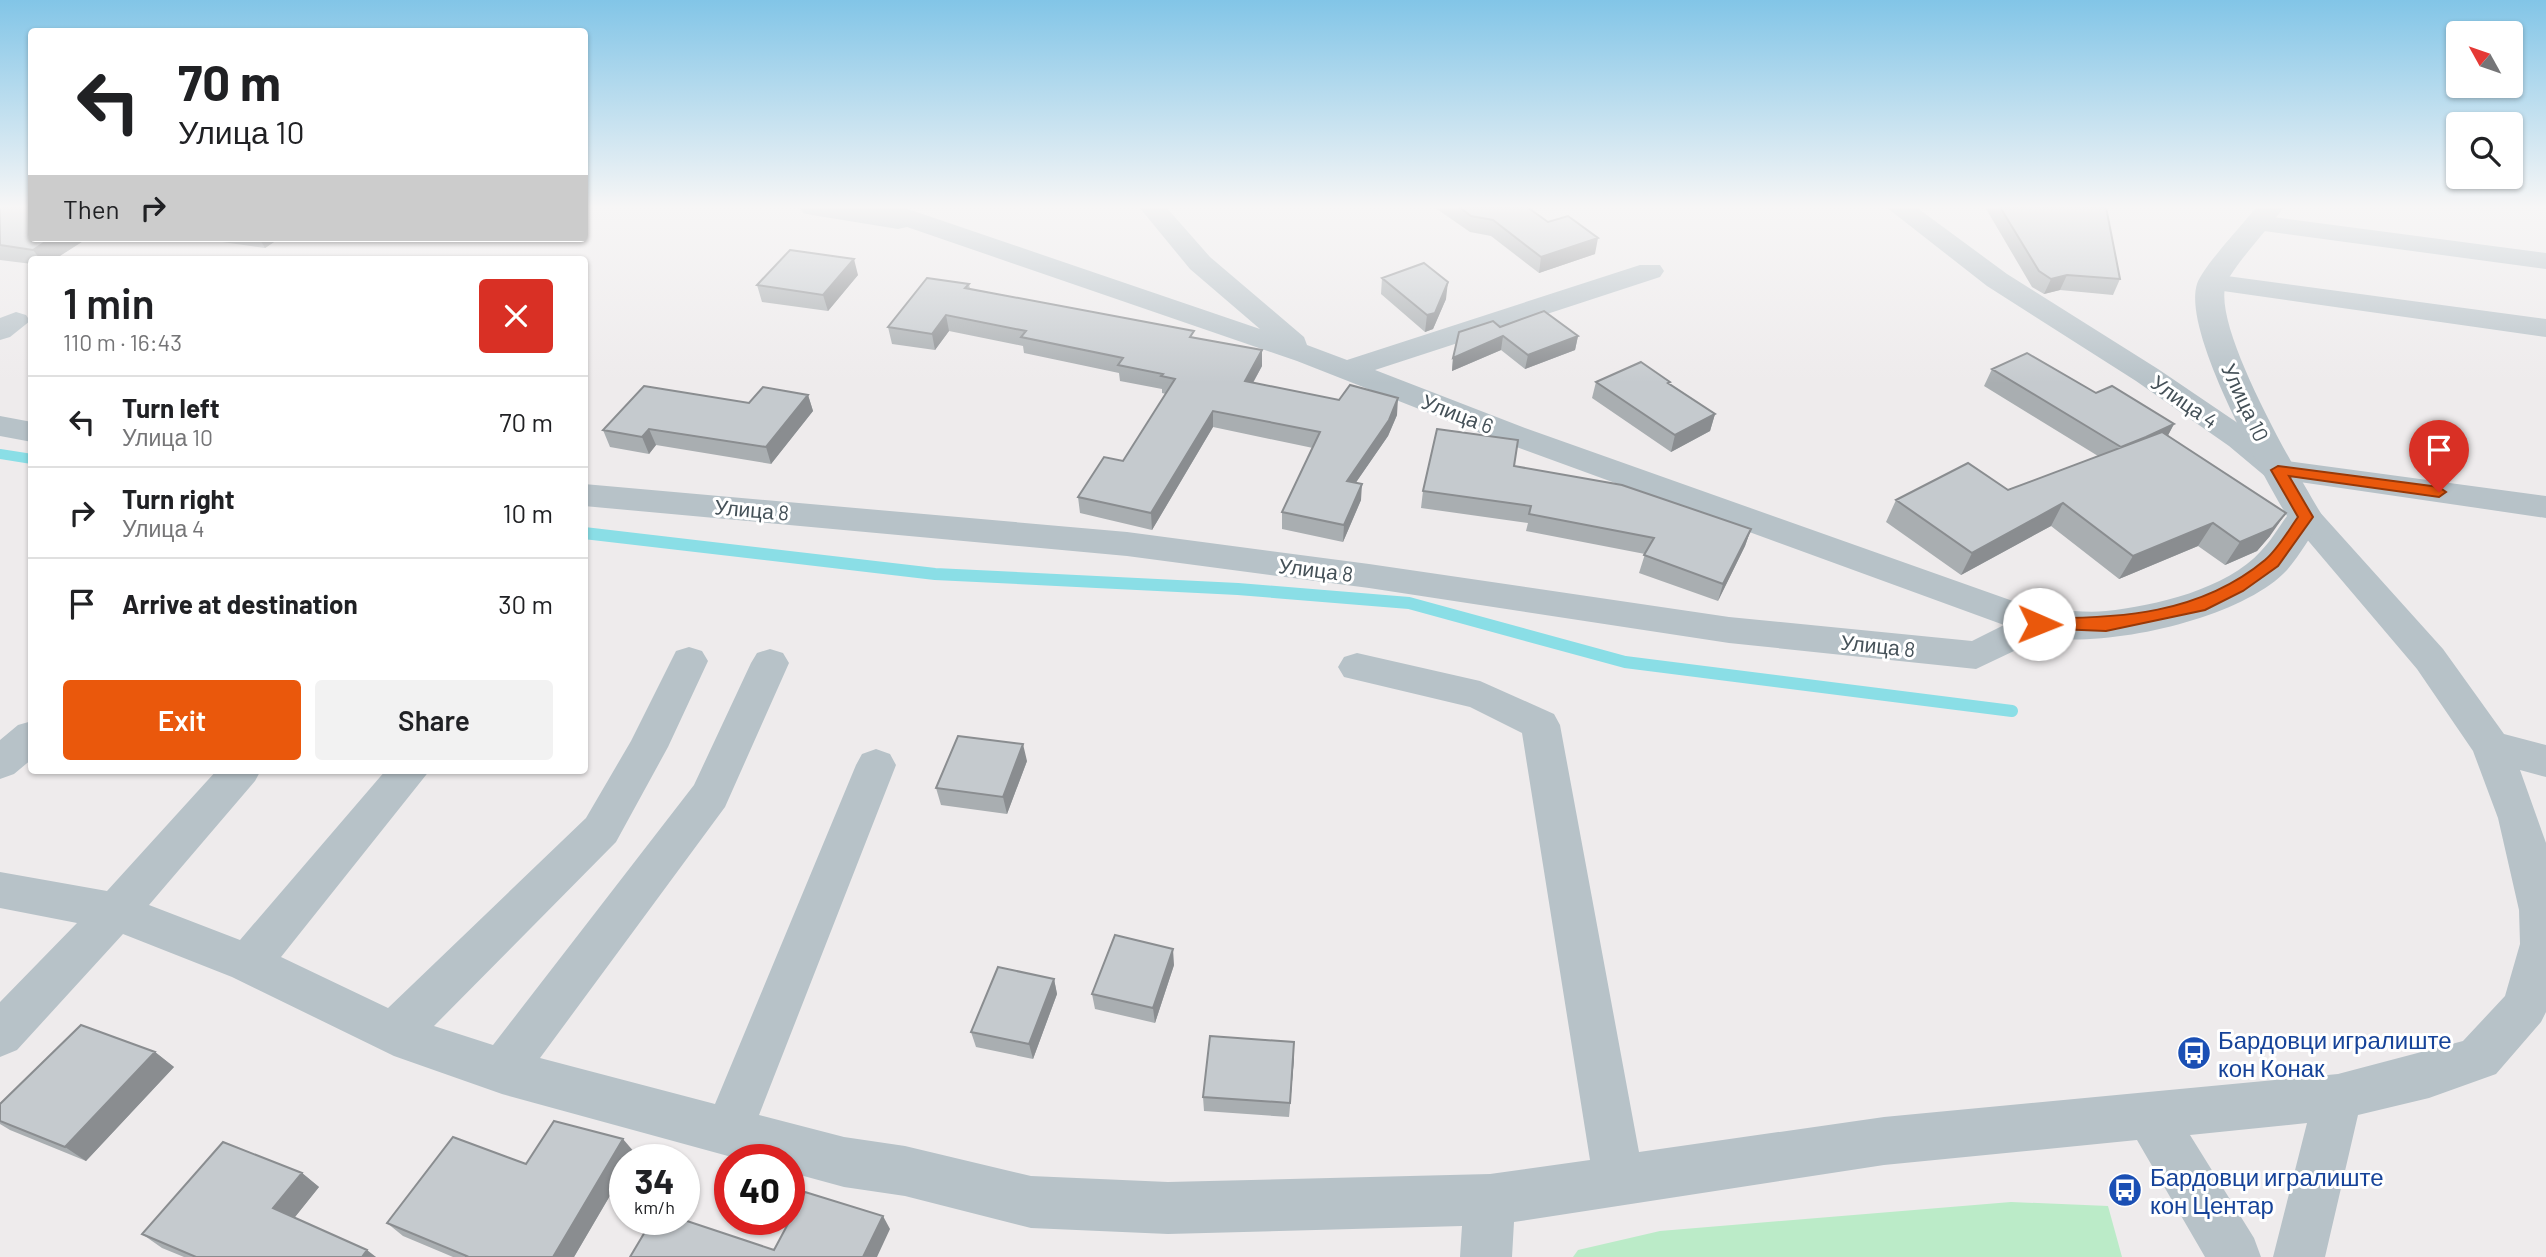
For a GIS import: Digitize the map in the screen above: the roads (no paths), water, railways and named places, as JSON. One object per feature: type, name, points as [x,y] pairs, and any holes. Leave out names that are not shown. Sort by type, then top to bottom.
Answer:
[{"type":"street","name":"Улица 6","points":[[1066,266],[1514,435],[2039,624]]},
{"type":"street","points":[[1203,266],[1308,355]]},
{"type":"street","name":"Улица 4","points":[[1977,266],[2147,374],[2241,439],[2278,470]]},
{"type":"street","points":[[2225,266],[2212,282],[2546,328]]},
{"type":"street","points":[[1345,370],[1650,271]]},
{"type":"street","name":"Улица 10","points":[[2212,282],[2208,306],[2215,337],[2278,470],[2305,517]]},
{"type":"street","points":[[0,426],[28,431]]},
{"type":"street","points":[[2278,470],[2546,507]]},
{"type":"street","name":"Улица 8","points":[[588,495],[1127,544],[1369,576],[1729,630],[1976,655],[2039,624]]},
{"type":"street","points":[[0,890],[116,912],[248,963],[394,1034],[502,1070],[844,1162],[905,1171],[1031,1202],[1168,1208],[1490,1200],[1884,1141],[2338,1097],[2429,1075],[2479,1058],[2525,1007],[2544,944],[2540,909],[2519,818],[2491,746],[2430,659],[2305,517],[2273,562],[2237,587],[2199,606],[2106,625],[2039,624]]},
{"type":"street","points":[[394,1034],[601,830],[648,747],[689,660]]},
{"type":"street","points":[[502,1070],[710,795],[770,663]]},
{"type":"street","points":[[1357,667],[1480,695],[1540,725],[1619,1180]]},
{"type":"street","points":[[0,763],[28,739]]},
{"type":"street","points":[[2491,746],[2546,761]]},
{"type":"street","points":[[728,1132],[876,765]]},
{"type":"street","points":[[0,1035],[116,912],[237,774]]},
{"type":"street","points":[[248,963],[407,774]]},
{"type":"street","points":[[2299,1257],[2338,1097]]},
{"type":"street","points":[[2151,1117],[2235,1257]]},
{"type":"street","points":[[1486,1257],[1490,1200]]},
{"type":"waterway","points":[[0,454],[28,458]]},
{"type":"waterway","points":[[588,533],[935,574],[1238,589],[1409,603],[1625,662],[2012,711]]},
{"type":"place","name":"Бардовци игралиште кон Конак","points":[[2194,1053]]},
{"type":"place","name":"Бардовци игралиште кон Центар","points":[[2125,1190]]}]
